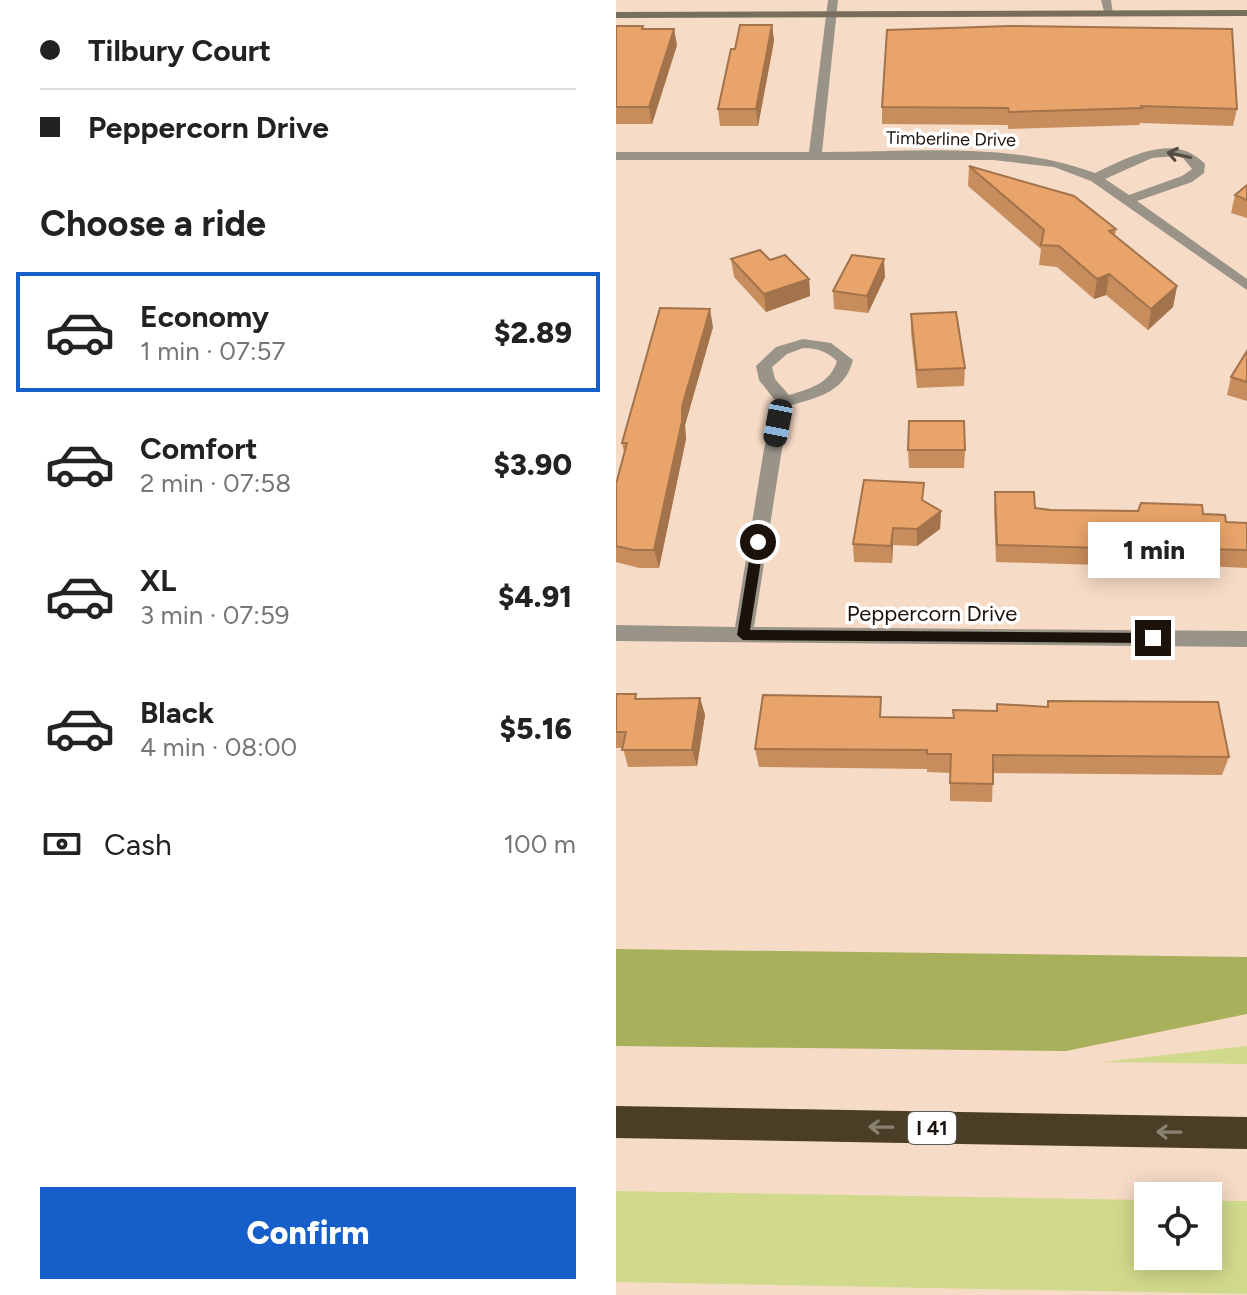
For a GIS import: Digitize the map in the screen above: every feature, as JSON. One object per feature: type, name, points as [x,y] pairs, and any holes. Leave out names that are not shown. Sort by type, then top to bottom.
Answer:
[{"type":"highway","name":"I 41","points":[[616,1122],[1247,1133]]},
{"type":"street","points":[[815,156],[833,0]]},
{"type":"street","points":[[1106,0],[1109,13]]},
{"type":"street","points":[[616,15],[1247,13]]},
{"type":"street","points":[[1096,178],[1158,153],[1182,153],[1198,164],[1199,170],[1187,179],[1128,200]]},
{"type":"street","name":"Timberline Drive","points":[[616,156],[1026,158],[1056,163],[1096,178],[1247,286]]},
{"type":"street","points":[[806,343],[824,345],[838,352],[845,360],[837,382],[785,402],[767,380],[764,366],[773,354],[786,346],[806,343]]},
{"type":"street","points":[[743,635],[773,449],[785,402]]},
{"type":"street","name":"Peppercorn Drive","points":[[616,633],[1247,639]]},
{"type":"green space","points":[[616,949],[1247,957],[1247,1014],[1066,1051],[616,1046]]},
{"type":"green space","points":[[1247,1046],[1247,1064],[1102,1062]]},
{"type":"green space","points":[[616,1191],[1134,1200],[1134,1270],[1222,1270],[1222,1201],[1247,1201],[1247,1294],[616,1282]]},
{"type":"building","points":[[740,25],[772,25],[756,109],[718,109],[731,49],[735,49]]},
{"type":"building","points":[[616,26],[674,29],[649,107],[616,107]]},
{"type":"building","points":[[1010,26],[1232,29],[1237,109],[1141,106],[1009,112],[1008,108],[882,107],[887,30]]},
{"type":"building","points":[[969,166],[1074,196],[1116,229],[1109,231],[1177,286],[1151,309],[1109,274],[1097,279],[1059,246],[1041,245],[1044,230]]},
{"type":"building","points":[[1247,185],[1247,200],[1235,195]]},
{"type":"building","points":[[760,250],[770,260],[785,255],[809,279],[764,294],[731,259]]},
{"type":"building","points":[[852,255],[884,259],[867,296],[833,291]]},
{"type":"building","points":[[660,308],[710,309],[682,407],[682,421],[654,550],[634,550],[616,546],[616,484],[627,443],[622,443]]},
{"type":"building","points":[[956,312],[965,368],[917,370],[911,314]]},
{"type":"building","points":[[1247,351],[1247,382],[1231,377]]},
{"type":"building","points":[[909,421],[964,421],[965,450],[908,450]]},
{"type":"building","points":[[864,480],[924,483],[922,500],[941,511],[917,529],[893,528],[891,546],[853,544]]},
{"type":"building","points":[[995,492],[1034,492],[1035,508],[1051,510],[1138,511],[1141,503],[1202,505],[1203,514],[1225,515],[1226,522],[1247,523],[1247,550],[1207,549],[1205,542],[1102,539],[1103,548],[997,545]]},
{"type":"building","points":[[616,694],[636,694],[635,699],[700,698],[692,750],[622,750],[626,732],[616,732]]},
{"type":"building","points":[[763,695],[881,697],[880,717],[954,718],[953,710],[997,711],[997,704],[1048,707],[1048,701],[1218,702],[1229,757],[993,755],[993,784],[950,783],[951,754],[927,754],[927,750],[755,749]]},
{"type":"route","points":[[758,542],[743,635],[1153,638]]}]
